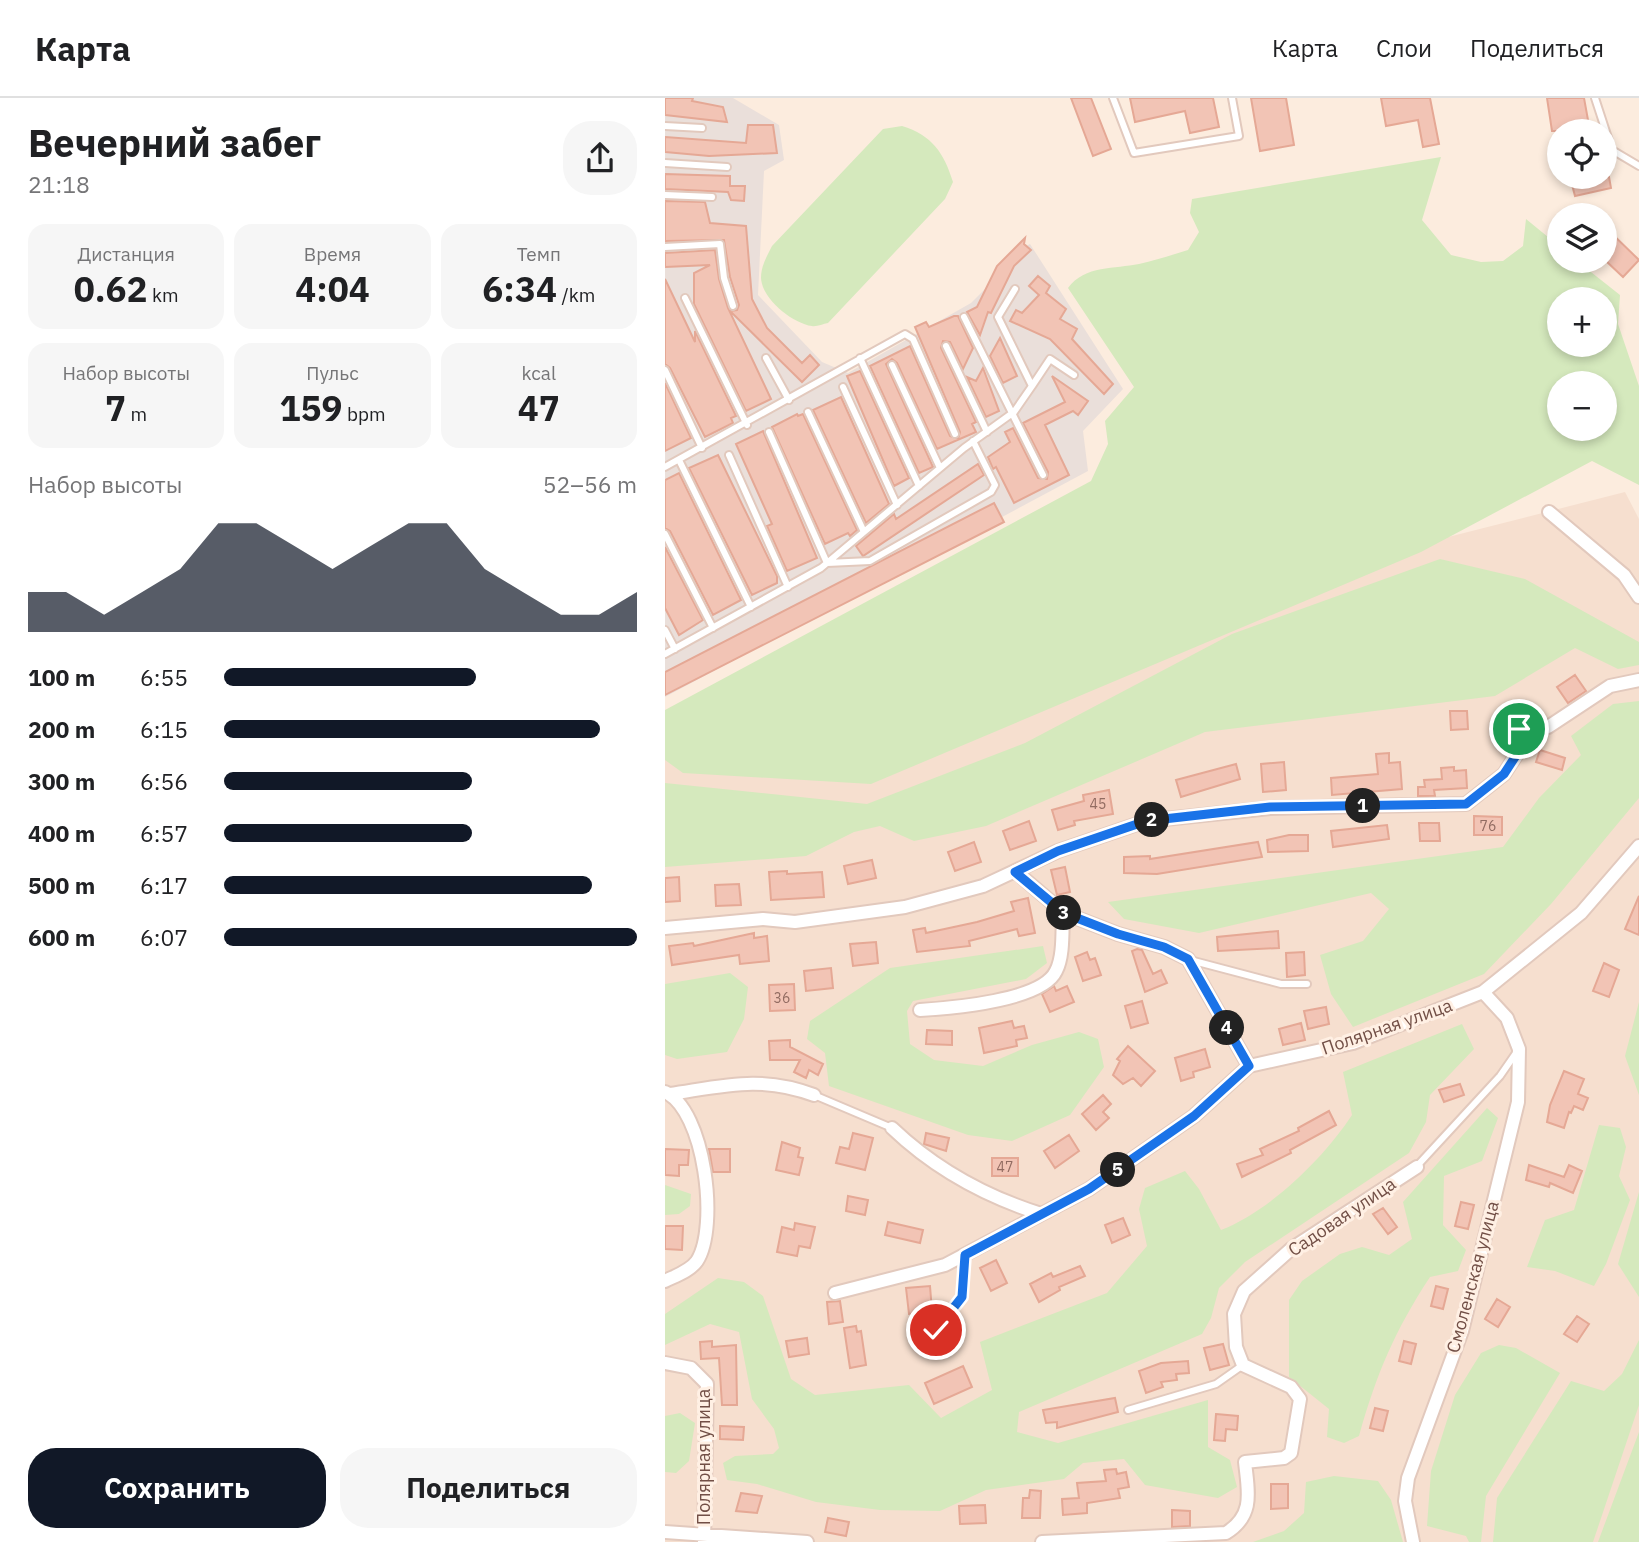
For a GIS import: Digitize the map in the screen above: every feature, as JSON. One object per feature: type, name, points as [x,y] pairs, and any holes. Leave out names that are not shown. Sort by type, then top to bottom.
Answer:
[{"type":"street","points":[[1549,512],[1624,575],[1639,597]]},
{"type":"street","points":[[665,928],[763,919],[795,922],[905,906],[983,886],[1058,851],[1146,821],[1270,807],[1466,804],[1504,774],[1530,734],[1548,727],[1610,686],[1639,680]]},
{"type":"street","name":"Полярная улица","points":[[835,1293],[946,1265],[1089,1189],[1173,1130],[1249,1066],[1353,1043],[1483,992],[1581,913],[1639,846]]},
{"type":"street","points":[[1015,872],[1063,913],[1118,934],[1164,947],[1188,959],[1249,1066]]},
{"type":"street","points":[[920,1010],[961,1008],[1034,989],[1050,981],[1058,969],[1063,913]]},
{"type":"street","points":[[1483,992],[1507,1018],[1519,1049]]},
{"type":"street","name":"Смоленская улица","points":[[1413,1542],[1405,1501],[1408,1478],[1462,1331],[1518,1102],[1519,1049]]},
{"type":"street","points":[[665,1281],[689,1269],[698,1260],[708,1219],[698,1137],[668,1093],[761,1081],[786,1084],[814,1095]]},
{"type":"street","points":[[892,1128],[917,1152],[958,1179],[1011,1204],[1041,1214]]},
{"type":"street","name":"Садовая улица","points":[[1243,1365],[1236,1347],[1234,1314],[1244,1291],[1290,1249],[1417,1167]]},
{"type":"street","name":"Полярная улица","points":[[665,1363],[691,1368],[707,1384],[704,1538]]},
{"type":"street","points":[[1042,1542],[1226,1532],[1236,1527],[1249,1503],[1245,1462],[1284,1458],[1291,1453],[1300,1399],[1291,1387],[1243,1365]]},
{"type":"street","points":[[665,1532],[704,1538],[807,1542]]},
{"type":"lane","points":[[1113,98],[1134,153],[1239,136],[1232,98]]},
{"type":"lane","points":[[1595,98],[1612,150],[1639,166]]},
{"type":"lane","points":[[665,126],[702,128]]},
{"type":"lane","points":[[665,163],[727,167]]},
{"type":"lane","points":[[665,195],[712,197]]},
{"type":"lane","points":[[665,247],[720,244],[724,278],[733,306]]},
{"type":"lane","points":[[1015,289],[998,317],[1033,386]]},
{"type":"lane","points":[[685,298],[747,425]]},
{"type":"lane","points":[[964,317],[1044,475]]},
{"type":"lane","points":[[665,467],[747,425],[905,334],[913,339],[954,435]]},
{"type":"lane","points":[[946,346],[987,432]]},
{"type":"lane","points":[[766,358],[789,400]]},
{"type":"lane","points":[[860,358],[919,486]]},
{"type":"lane","points":[[665,654],[827,563],[973,441],[1014,412],[1050,359],[1074,376]]},
{"type":"lane","points":[[893,365],[940,468]]},
{"type":"lane","points":[[665,370],[702,448]]},
{"type":"lane","points":[[843,387],[897,505]]},
{"type":"lane","points":[[808,412],[864,532]]},
{"type":"lane","points":[[769,432],[827,563]]},
{"type":"lane","points":[[827,563],[870,561],[991,492],[995,485],[973,441]]},
{"type":"lane","points":[[729,455],[788,587]]},
{"type":"lane","points":[[679,460],[751,607]]},
{"type":"lane","points":[[665,534],[713,628]]},
{"type":"lane","points":[[665,629],[675,649]]},
{"type":"lane","points":[[1495,726],[1519,729],[1530,734]]},
{"type":"lane","points":[[1188,959],[1280,984],[1307,984]]},
{"type":"lane","points":[[1417,1167],[1500,1076],[1519,1049]]},
{"type":"lane","points":[[814,1095],[892,1128]]},
{"type":"lane","points":[[936,1330],[962,1297],[965,1255]]},
{"type":"lane","points":[[1128,1410],[1216,1384],[1243,1365]]},
{"type":"shaded area","points":[[665,98],[733,98],[779,125],[784,160],[764,171],[758,295],[822,362],[848,373],[971,303],[1015,252],[1030,244],[1123,389],[1083,431],[1088,471],[665,697]]},
{"type":"shaded area","points":[[1625,492],[1639,519],[1639,1542],[665,1542],[665,736]]},
{"type":"green space","points":[[902,126],[921,134],[941,154],[953,182],[945,199],[828,323],[814,326],[787,315],[772,302],[761,278],[772,246],[883,129]]},
{"type":"green space","points":[[1441,157],[1422,220],[1451,255],[1481,262],[1503,261],[1523,246],[1526,219],[1547,236],[1547,273],[1592,273],[1610,287],[1547,287],[1547,357],[1617,357],[1617,293],[1620,295],[1618,324],[1639,386],[1639,485],[1592,461],[1421,552],[871,784],[683,773],[665,760],[665,710],[1091,481],[1108,444],[1105,421],[1134,387],[1068,288],[1083,275],[1101,269],[1139,264],[1188,250],[1199,232],[1190,213],[1192,199]]},
{"type":"green space","points":[[1440,559],[1525,579],[1639,642],[1639,665],[1618,669],[1575,648],[1495,696],[1205,732],[986,826],[914,841],[880,826],[854,832],[806,856],[665,867],[665,783],[867,804],[1025,743],[1232,634]]},
{"type":"green space","points":[[1639,701],[1639,798],[1551,904],[1484,974],[1353,1027],[1331,994],[1320,955],[1363,941],[1389,909],[1371,893],[1199,933],[1124,919],[1108,902],[1503,847],[1539,798],[1581,755],[1571,736],[1613,704]]},
{"type":"green space","points":[[1043,946],[1047,963],[1026,979],[913,1001],[907,1011],[910,1044],[934,1060],[983,1066],[1032,1045],[1079,1032],[1098,1039],[1104,1067],[1070,1115],[1012,1141],[968,1135],[829,1086],[825,1053],[807,1039],[810,1021],[890,968]]},
{"type":"green space","points":[[730,973],[748,987],[744,1019],[727,1052],[677,1059],[665,1055],[665,984]]},
{"type":"green space","points":[[1639,1002],[1639,1095],[1625,1056]]},
{"type":"green space","points":[[1462,1024],[1474,1049],[1430,1095],[1426,1122],[1409,1153],[1245,1262],[1219,1288],[1211,1318],[1202,1334],[1019,1412],[1017,1432],[1058,1443],[1208,1400],[1208,1447],[1230,1460],[1237,1487],[1218,1498],[1145,1485],[1124,1459],[1083,1463],[1064,1479],[986,1490],[940,1511],[880,1510],[816,1502],[757,1484],[727,1480],[723,1463],[735,1456],[773,1454],[779,1448],[774,1429],[752,1399],[739,1332],[710,1324],[665,1345],[665,1314],[718,1278],[744,1282],[763,1296],[791,1379],[815,1395],[909,1385],[941,1418],[992,1390],[980,1342],[1107,1293],[1147,1246],[1139,1209],[1145,1188],[1185,1171],[1199,1189],[1221,1230],[1240,1221],[1276,1197],[1311,1166],[1352,1115],[1343,1072]]},
{"type":"green space","points":[[1487,1108],[1498,1118],[1482,1161],[1444,1176],[1443,1225],[1466,1250],[1458,1271],[1430,1277],[1418,1297],[1388,1354],[1359,1436],[1344,1443],[1327,1437],[1329,1409],[1289,1377],[1289,1300],[1302,1281],[1340,1254],[1362,1247],[1389,1255],[1412,1239],[1403,1202]]},
{"type":"green space","points":[[1599,1125],[1620,1128],[1626,1147],[1619,1176],[1630,1200],[1606,1264],[1594,1286],[1555,1271],[1527,1267],[1545,1220],[1574,1210]]},
{"type":"green space","points":[[665,1185],[691,1194],[690,1206],[679,1214],[665,1215]]},
{"type":"green space","points":[[1639,1192],[1639,1297],[1618,1264]]},
{"type":"green space","points":[[1639,1340],[1639,1405],[1593,1542],[1493,1542],[1497,1498],[1571,1381],[1604,1391],[1622,1374]]},
{"type":"green space","points":[[1499,1345],[1516,1348],[1560,1373],[1486,1496],[1481,1542],[1469,1542],[1466,1536],[1427,1526],[1431,1471],[1455,1395],[1481,1353]]},
{"type":"green space","points":[[680,1413],[695,1423],[689,1461],[676,1473],[665,1472],[665,1416]]},
{"type":"green space","points":[[1639,1432],[1639,1542],[1598,1542]]},
{"type":"green space","points":[[1334,1476],[1378,1481],[1391,1500],[1403,1542],[1253,1542],[1284,1531],[1304,1513],[1306,1482]]},
{"type":"building","points":[[665,98],[693,98],[692,101],[723,107],[727,122],[665,115]]},
{"type":"building","points":[[1071,98],[1091,98],[1111,149],[1093,156]]},
{"type":"building","points":[[1130,98],[1213,98],[1219,127],[1190,133],[1185,111],[1135,122]]},
{"type":"building","points":[[1251,98],[1286,98],[1294,145],[1260,151]]},
{"type":"building","points":[[1381,98],[1430,98],[1439,144],[1423,147],[1418,120],[1386,126]]},
{"type":"building","points":[[1547,98],[1584,98],[1588,119],[1550,119]]},
{"type":"building","points":[[748,125],[773,125],[777,153],[709,156],[665,152],[665,137],[746,143]]},
{"type":"building","points":[[665,174],[730,176],[730,186],[745,186],[744,201],[731,200],[728,192],[665,189]]},
{"type":"building","points":[[1573,189],[1606,189],[1575,196]]},
{"type":"building","points":[[665,201],[705,202],[710,223],[746,226],[752,299],[767,328],[802,363],[810,355],[819,365],[802,382],[730,311],[737,310],[739,305],[730,277],[724,240],[665,241]]},
{"type":"building","points":[[1025,238],[1024,244],[1031,250],[1014,266],[991,313],[988,312],[980,335],[967,312],[977,307],[997,266]]},
{"type":"building","points":[[1617,239],[1639,260],[1623,277],[1617,271]]},
{"type":"building","points":[[715,250],[719,279],[728,308],[771,399],[746,411],[694,304],[694,273],[710,265],[665,267],[665,253]]},
{"type":"building","points":[[1038,276],[1050,286],[1046,293],[1066,309],[1060,319],[1077,329],[1072,339],[1113,384],[1104,394],[1050,339],[1010,321],[1016,310],[1022,313],[1039,295],[1029,286]]},
{"type":"building","points":[[665,279],[695,342],[695,331],[736,416],[731,418],[733,423],[705,437],[670,368],[665,364]]},
{"type":"building","points":[[958,316],[973,348],[963,369],[950,342],[943,341],[941,348],[976,422],[972,424],[976,432],[937,449],[897,363],[892,359],[886,364],[933,467],[919,473],[870,366],[910,346],[950,436],[958,439],[960,432],[915,327],[926,322],[929,327]]},
{"type":"building","points":[[1000,338],[1017,376],[1003,383],[990,356]]},
{"type":"building","points":[[983,368],[999,411],[986,417],[967,377],[976,381]]},
{"type":"building","points":[[860,371],[909,478],[894,486],[847,376]]},
{"type":"building","points":[[1052,376],[1088,401],[1078,415],[1073,411],[1045,425],[1069,475],[1014,503],[988,457],[1010,442],[1005,432],[1013,428],[1038,478],[1047,479],[1048,472],[1023,423],[1065,402]]},
{"type":"building","points":[[665,383],[691,438],[665,451]]},
{"type":"building","points":[[841,397],[889,504],[866,523],[813,410]]},
{"type":"building","points":[[797,414],[803,414],[857,530],[850,536],[848,533],[825,544],[772,427]]},
{"type":"building","points":[[763,431],[817,558],[787,571],[767,526],[772,524],[736,444]]},
{"type":"building","points":[[718,455],[777,576],[777,583],[752,595],[689,468]]},
{"type":"building","points":[[978,464],[984,475],[863,556],[856,546],[894,514],[896,519]]},
{"type":"building","points":[[679,473],[741,600],[713,615],[670,531],[665,528],[665,480]]},
{"type":"building","points":[[994,503],[1004,522],[665,695],[665,672]]},
{"type":"building","points":[[665,547],[703,620],[679,635],[665,608]]},
{"type":"building","points":[[1575,675],[1586,691],[1568,703],[1557,687]]},
{"type":"building","points":[[1450,711],[1467,711],[1468,729],[1451,730]]},
{"type":"building","points":[[1540,750],[1565,758],[1562,770],[1536,762]]},
{"type":"building","points":[[1389,753],[1389,763],[1400,762],[1402,789],[1332,795],[1331,778],[1378,774],[1376,754]]},
{"type":"building","points":[[1284,762],[1286,790],[1263,792],[1261,764]]},
{"type":"building","points":[[1236,764],[1240,779],[1181,797],[1176,780]]},
{"type":"building","points":[[1454,767],[1454,771],[1466,770],[1467,788],[1434,790],[1435,796],[1418,796],[1418,787],[1425,787],[1424,780],[1442,779],[1441,768]]},
{"type":"building","points":[[1109,790],[1113,814],[1074,821],[1075,825],[1058,830],[1052,810],[1084,801],[1083,795]]},
{"type":"building","points":[[1474,816],[1502,817],[1502,835],[1474,835]]},
{"type":"building","points":[[1029,821],[1036,841],[1010,850],[1003,831]]},
{"type":"building","points":[[1419,823],[1439,823],[1440,841],[1420,841]]},
{"type":"building","points":[[1387,825],[1389,839],[1333,847],[1331,831]]},
{"type":"building","points":[[1289,835],[1308,835],[1308,851],[1268,852],[1267,840]]},
{"type":"building","points":[[974,842],[981,862],[955,871],[948,852]]},
{"type":"building","points":[[1258,842],[1262,857],[1157,874],[1124,873],[1124,857],[1150,856],[1150,859]]},
{"type":"building","points":[[872,860],[876,878],[848,884],[844,866]]},
{"type":"building","points":[[1065,867],[1070,892],[1057,895],[1051,870]]},
{"type":"building","points":[[787,871],[787,874],[822,872],[824,897],[771,900],[769,872]]},
{"type":"building","points":[[679,877],[680,901],[665,902],[665,878]]},
{"type":"building","points":[[739,884],[741,905],[716,906],[715,885]]},
{"type":"building","points":[[1639,896],[1639,935],[1625,929]]},
{"type":"building","points":[[1028,898],[1035,933],[1019,936],[1017,929],[969,941],[970,946],[917,952],[913,930],[925,928],[926,933],[977,922],[1014,911],[1011,902]]},
{"type":"building","points":[[1278,931],[1279,948],[1218,951],[1217,937]]},
{"type":"building","points":[[754,933],[754,938],[767,936],[769,961],[740,964],[739,955],[672,965],[669,946],[693,943],[694,946]]},
{"type":"building","points":[[876,942],[878,963],[853,966],[850,944]]},
{"type":"building","points":[[1142,950],[1153,974],[1161,970],[1167,983],[1145,992],[1132,951]]},
{"type":"building","points":[[1087,952],[1090,960],[1095,958],[1101,975],[1083,981],[1075,957]]},
{"type":"building","points":[[1304,952],[1305,975],[1287,977],[1286,953]]},
{"type":"building","points":[[1604,963],[1619,970],[1609,997],[1593,991]]},
{"type":"building","points":[[831,968],[833,988],[806,991],[804,971]]},
{"type":"building","points":[[794,984],[795,1010],[770,1011],[769,985]]},
{"type":"building","points":[[1054,986],[1056,991],[1067,986],[1074,1002],[1050,1012],[1042,994]]},
{"type":"building","points":[[1142,1001],[1148,1023],[1131,1028],[1125,1006]]},
{"type":"building","points":[[1326,1007],[1329,1024],[1308,1029],[1304,1011]]},
{"type":"building","points":[[1012,1021],[1014,1028],[1024,1026],[1027,1038],[1016,1040],[1017,1046],[984,1053],[979,1028]]},
{"type":"building","points":[[1301,1023],[1305,1040],[1283,1045],[1279,1029]]},
{"type":"building","points":[[927,1030],[952,1031],[952,1045],[926,1044]]},
{"type":"building","points":[[790,1040],[790,1047],[823,1064],[818,1075],[809,1070],[806,1078],[794,1072],[800,1060],[770,1060],[769,1041]]},
{"type":"building","points":[[1128,1046],[1155,1071],[1141,1086],[1133,1078],[1123,1084],[1113,1075],[1120,1061],[1117,1059]]},
{"type":"building","points":[[1205,1049],[1210,1067],[1193,1072],[1194,1077],[1181,1081],[1175,1058]]},
{"type":"building","points":[[1564,1071],[1584,1079],[1578,1094],[1588,1098],[1583,1110],[1574,1106],[1571,1113],[1569,1112],[1564,1128],[1547,1122],[1550,1105]]},
{"type":"building","points":[[1460,1084],[1464,1095],[1444,1102],[1439,1090]]},
{"type":"building","points":[[1103,1095],[1111,1104],[1103,1112],[1109,1118],[1096,1130],[1082,1114]]},
{"type":"building","points":[[1329,1111],[1336,1125],[1290,1150],[1291,1153],[1242,1177],[1237,1164],[1263,1155],[1260,1149],[1299,1131],[1298,1128]]},
{"type":"building","points":[[853,1133],[873,1138],[865,1170],[836,1163],[840,1147],[849,1149]]},
{"type":"building","points":[[926,1133],[949,1138],[946,1151],[924,1144]]},
{"type":"building","points":[[1069,1135],[1079,1151],[1055,1168],[1044,1151]]},
{"type":"building","points":[[782,1142],[800,1148],[798,1157],[803,1158],[799,1175],[776,1170]]},
{"type":"building","points":[[665,1149],[689,1150],[688,1165],[679,1165],[679,1176],[665,1175]]},
{"type":"building","points":[[709,1149],[730,1149],[730,1172],[713,1172]]},
{"type":"building","points":[[992,1158],[1018,1158],[1018,1176],[992,1176]]},
{"type":"building","points":[[1529,1165],[1564,1177],[1569,1165],[1582,1171],[1573,1193],[1550,1183],[1549,1187],[1526,1180]]},
{"type":"building","points":[[848,1196],[868,1200],[865,1215],[846,1211]]},
{"type":"building","points":[[1461,1202],[1474,1205],[1468,1229],[1455,1226]]},
{"type":"building","points":[[1383,1208],[1397,1227],[1388,1234],[1373,1214]]},
{"type":"building","points":[[1123,1218],[1130,1235],[1112,1243],[1105,1225]]},
{"type":"building","points":[[888,1222],[923,1230],[920,1243],[885,1235]]},
{"type":"building","points":[[795,1223],[815,1227],[810,1248],[799,1246],[797,1256],[777,1252],[782,1227],[794,1230]]},
{"type":"building","points":[[665,1226],[683,1226],[682,1250],[665,1249]]},
{"type":"building","points":[[996,1260],[1007,1283],[991,1291],[980,1268]]},
{"type":"building","points":[[1080,1266],[1085,1276],[1059,1287],[1060,1290],[1039,1302],[1030,1284],[1051,1273],[1053,1277]]},
{"type":"building","points":[[930,1286],[932,1311],[909,1314],[906,1288]]},
{"type":"building","points":[[1436,1286],[1448,1289],[1443,1309],[1431,1306]]},
{"type":"building","points":[[1497,1299],[1510,1307],[1498,1327],[1485,1319]]},
{"type":"building","points":[[840,1301],[843,1322],[829,1324],[827,1302]]},
{"type":"building","points":[[1577,1316],[1589,1324],[1577,1342],[1564,1334]]},
{"type":"building","points":[[856,1326],[857,1332],[861,1331],[866,1365],[850,1368],[844,1328]]},
{"type":"building","points":[[807,1338],[809,1354],[789,1357],[786,1341]]},
{"type":"building","points":[[712,1341],[712,1347],[736,1345],[737,1405],[722,1405],[719,1358],[701,1359],[700,1342]]},
{"type":"building","points":[[1404,1341],[1416,1344],[1411,1364],[1399,1361]]},
{"type":"building","points":[[1223,1344],[1229,1365],[1210,1370],[1204,1348]]},
{"type":"building","points":[[1188,1361],[1189,1373],[1176,1374],[1177,1380],[1161,1382],[1163,1387],[1146,1393],[1139,1371],[1161,1363]]},
{"type":"building","points":[[963,1366],[972,1387],[934,1404],[925,1383]]},
{"type":"building","points":[[1115,1398],[1118,1412],[1057,1428],[1057,1422],[1046,1423],[1043,1410]]},
{"type":"building","points":[[1375,1408],[1388,1411],[1383,1431],[1370,1428]]},
{"type":"building","points":[[1216,1414],[1238,1416],[1237,1430],[1226,1429],[1225,1441],[1214,1440]]},
{"type":"building","points":[[720,1426],[744,1427],[743,1440],[720,1439]]},
{"type":"building","points":[[1116,1469],[1117,1474],[1126,1472],[1129,1487],[1118,1489],[1120,1498],[1087,1503],[1087,1513],[1063,1515],[1062,1499],[1079,1498],[1077,1483],[1106,1481],[1104,1470]]},
{"type":"building","points":[[1271,1484],[1288,1484],[1288,1508],[1271,1509]]},
{"type":"building","points":[[1030,1490],[1041,1491],[1040,1518],[1022,1518],[1023,1498],[1029,1498]]},
{"type":"building","points":[[741,1493],[762,1496],[757,1513],[736,1511]]},
{"type":"building","points":[[985,1505],[986,1523],[960,1524],[959,1506]]},
{"type":"building","points":[[1172,1510],[1190,1511],[1190,1526],[1172,1527]]},
{"type":"building","points":[[828,1518],[849,1522],[846,1536],[825,1532]]},
{"type":"route","points":[[936,1330],[962,1297],[965,1255],[1089,1189],[1194,1116],[1249,1066],[1188,959],[1164,947],[1118,934],[1064,913],[1015,872],[1058,851],[1146,821],[1270,807],[1466,804],[1504,774],[1530,734],[1519,729]]}]
